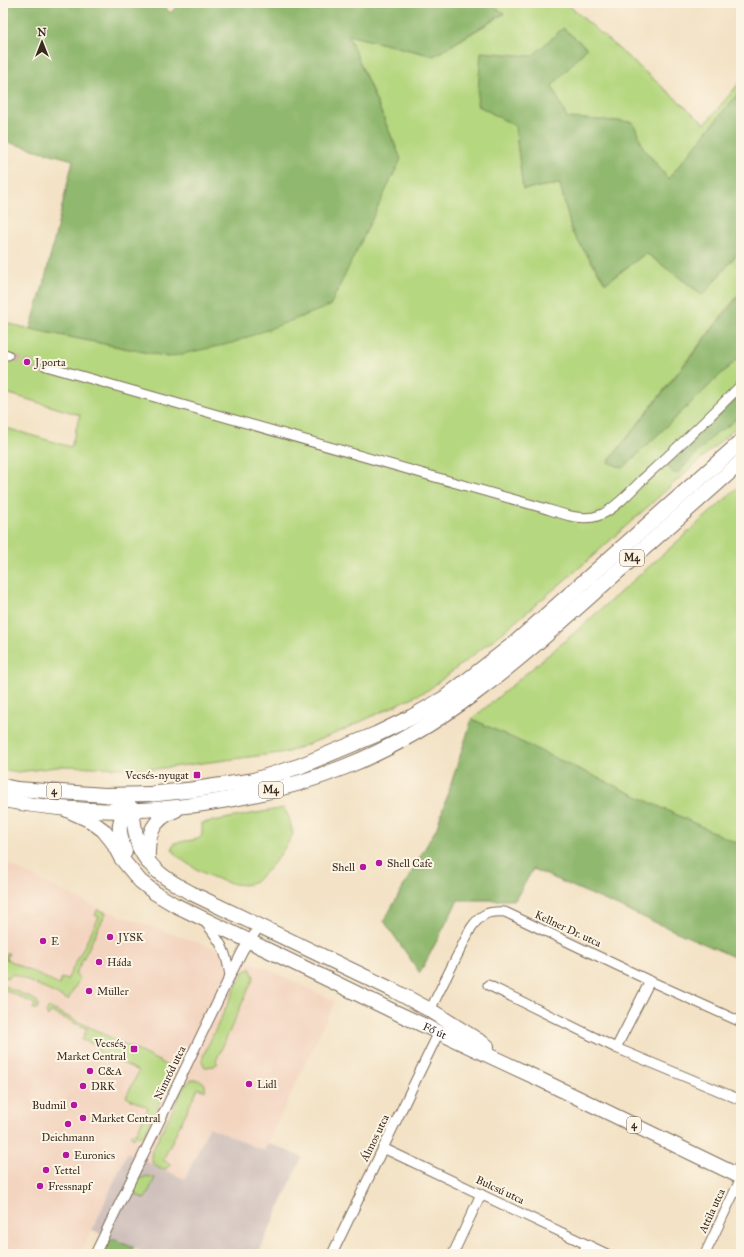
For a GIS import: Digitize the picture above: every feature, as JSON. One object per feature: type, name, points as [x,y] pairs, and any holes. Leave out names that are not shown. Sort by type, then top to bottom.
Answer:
[{"type":"highway","name":"M4","points":[[153,794],[252,781],[300,766],[377,734],[445,698],[514,644],[741,442]]},
{"type":"highway","name":"M4","points":[[193,805],[230,800],[280,788],[347,766],[421,729],[451,711],[524,655],[741,462]]},
{"type":"main road","name":"4","points":[[3,786],[17,789],[105,795],[119,798],[128,808],[138,846],[148,863],[155,870],[178,886],[393,990],[430,1010],[537,1078]]},
{"type":"main road","points":[[105,795],[153,794]]},
{"type":"main road","points":[[134,874],[119,835],[120,824],[128,808],[153,794]]},
{"type":"main road","name":"4","points":[[3,800],[65,809],[91,821],[103,830],[112,841],[121,858],[134,874]]},
{"type":"main road","points":[[65,809],[167,809],[193,805]]},
{"type":"main road","points":[[148,863],[148,838],[153,828],[163,817],[174,811],[193,805]]},
{"type":"main road","name":"Fő út","points":[[134,874],[155,893],[175,906],[741,1177]]},
{"type":"main road","points":[[394,1012],[408,1013],[430,1010]]},
{"type":"street","points":[[46,366],[554,511],[587,518],[603,514],[625,496],[712,415],[741,385]]},
{"type":"street","name":"Kellner Dr. utca","points":[[430,1010],[471,928],[477,919],[485,914],[504,912],[741,1022]]},
{"type":"street","points":[[201,918],[223,946],[230,976]]},
{"type":"street","name":"Nimród utca","points":[[95,1254],[230,976],[249,942],[260,926]]},
{"type":"street","points":[[616,1048],[650,981]]},
{"type":"street","points":[[488,985],[616,1048],[741,1100]]},
{"type":"street","name":"Álmos utca","points":[[332,1254],[438,1032]]},
{"type":"street","name":"Bulcsú utca","points":[[383,1148],[607,1254]]},
{"type":"street","name":"Attila utca","points":[[705,1254],[741,1177]]},
{"type":"street","points":[[453,1254],[481,1194]]},
{"type":"street","points":[[582,1254],[587,1244]]},
{"type":"shaded area","points":[[3,862],[98,908],[217,949],[267,969],[335,1001],[264,1151],[185,1179],[127,1153],[80,1254],[3,1254]]},
{"type":"shaded area","points":[[209,1127],[264,1151],[268,1143],[302,1157],[258,1254],[147,1254],[92,1230],[127,1153],[185,1179]]},
{"type":"green space","points":[[3,3],[162,3],[170,13],[182,3],[264,3],[266,7],[318,10],[318,3],[488,3],[504,13],[434,56],[348,35],[401,159],[330,306],[232,343],[169,357],[30,329],[44,283],[73,160],[3,141]]},
{"type":"green space","points":[[264,3],[318,3],[319,10],[266,7]]},
{"type":"green space","points":[[488,3],[566,3],[705,124],[741,81],[741,90],[668,179],[643,147],[633,122],[567,118],[552,86],[587,48],[563,29],[477,105],[515,126],[523,189],[560,184],[572,232],[605,283],[646,253],[703,295],[741,249],[741,291],[608,462],[623,468],[741,355],[741,423],[585,563],[502,633],[428,690],[339,732],[288,752],[156,769],[64,766],[19,772],[3,770],[3,427],[71,447],[80,415],[3,392],[3,322],[30,329],[169,357],[401,159],[348,35],[434,56],[504,14]]},
{"type":"green space","points":[[563,28],[587,48],[552,86],[567,118],[633,122],[643,147],[668,179],[741,90],[741,249],[703,295],[646,253],[606,283],[572,232],[560,184],[523,189],[515,126],[477,105],[481,52],[532,56]]},
{"type":"green space","points":[[741,293],[741,355],[623,468],[608,462]]},
{"type":"green space","points":[[741,395],[741,413],[731,424],[716,433],[678,473],[673,473],[669,467],[669,461]]},
{"type":"green space","points":[[741,485],[741,845],[472,719],[573,634]]},
{"type":"green space","points":[[472,719],[741,845],[741,960],[533,869],[515,900],[458,900],[420,973],[384,921],[437,827]]},
{"type":"green space","points":[[284,808],[289,818],[293,834],[274,862],[253,883],[245,885],[236,884],[215,878],[186,863],[172,849],[174,843],[198,839],[202,835],[202,823]]},
{"type":"green space","points":[[98,909],[106,913],[75,975],[80,978],[68,1000],[14,974],[6,978],[3,976],[3,960],[7,953],[9,954],[6,959],[59,985],[62,978],[67,980],[99,917],[95,915]]},
{"type":"green space","points":[[250,968],[254,977],[216,1061],[218,1063],[214,1066],[205,1067],[203,1064],[203,1056],[239,980],[243,973]]},
{"type":"green space","points":[[3,985],[37,1001],[37,1009],[33,1009],[35,1004],[3,989]]},
{"type":"green space","points":[[50,1008],[167,1066],[169,1072],[166,1080],[168,1084],[145,1133],[141,1137],[138,1136],[133,1138],[130,1134],[132,1132],[136,1134],[148,1108],[126,1097],[139,1071],[97,1051],[99,1046],[82,1040],[87,1029],[51,1012],[48,1017],[46,1013]]},
{"type":"green space","points":[[191,1080],[202,1081],[205,1085],[205,1091],[198,1088],[163,1160],[171,1164],[166,1169],[160,1169],[153,1164],[151,1156],[152,1151],[184,1087]]},
{"type":"green space","points":[[147,1176],[155,1178],[145,1199],[135,1194],[133,1188],[137,1180]]},
{"type":"green space","points":[[111,1238],[134,1248],[126,1254],[103,1254]]},
{"type":"tunnel","points":[[8,355],[46,366]]},
{"type":"place","name":"J porta","points":[[27,362]]},
{"type":"place","name":"Vecsés-nyugat","points":[[197,775]]},
{"type":"place","name":"Shell Cafe","points":[[379,863]]},
{"type":"place","name":"Shell","points":[[363,867]]},
{"type":"place","name":"JYSK","points":[[110,937]]},
{"type":"place","name":"E","points":[[43,941]]},
{"type":"place","name":"Háda","points":[[99,962]]},
{"type":"place","name":"Müller","points":[[89,991]]},
{"type":"place","name":"Vecsés, Market Central","points":[[134,1049]]},
{"type":"place","name":"C&A","points":[[90,1071]]},
{"type":"place","name":"Lidl","points":[[249,1084]]},
{"type":"place","name":"DRK","points":[[83,1086]]},
{"type":"place","name":"Budmil","points":[[74,1105]]},
{"type":"place","name":"Market Central","points":[[83,1118]]},
{"type":"place","name":"Deichmann","points":[[68,1124]]},
{"type":"place","name":"Euronics","points":[[66,1155]]},
{"type":"place","name":"Yettel","points":[[46,1170]]},
{"type":"place","name":"Fressnapf","points":[[40,1186]]}]
